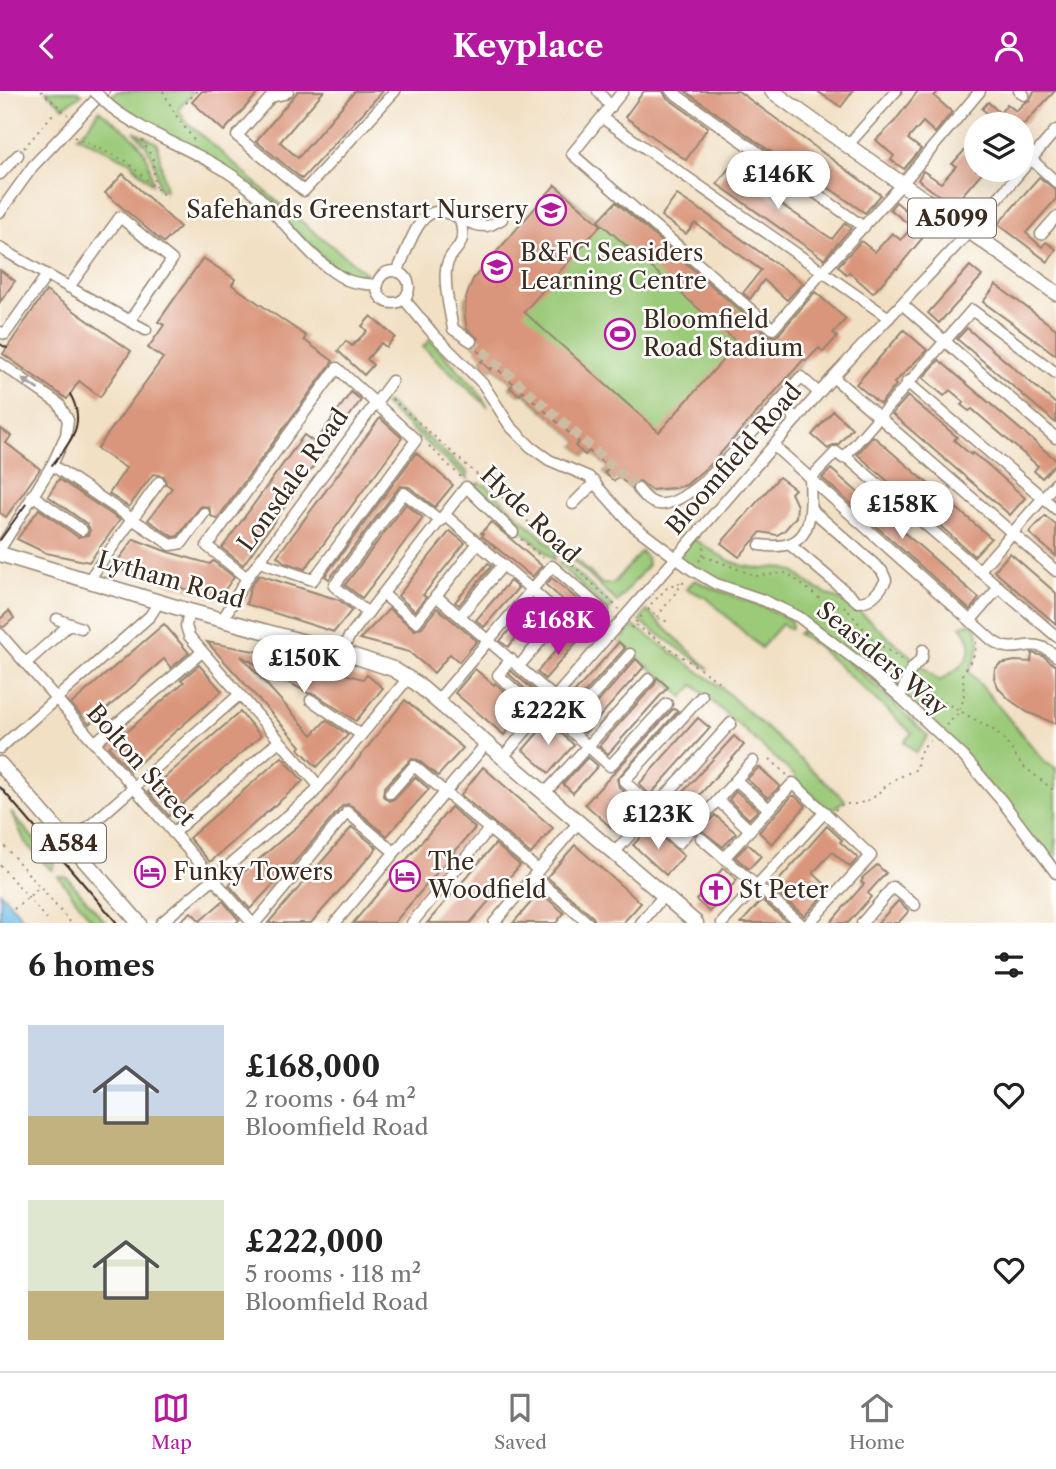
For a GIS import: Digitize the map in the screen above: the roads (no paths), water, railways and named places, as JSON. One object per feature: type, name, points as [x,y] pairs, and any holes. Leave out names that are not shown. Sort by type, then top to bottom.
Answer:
[{"type":"main road","points":[[772,91],[847,146]]},
{"type":"main road","name":"A5099","points":[[847,146],[1056,293]]},
{"type":"main road","name":"Lytham Road","points":[[0,554],[189,611],[342,652],[409,677],[696,923]]},
{"type":"main road","name":"A584","points":[[0,764],[139,923]]},
{"type":"street","points":[[94,91],[111,107],[151,134],[216,165],[249,188],[333,271],[357,283],[378,285]]},
{"type":"street","points":[[2,207],[33,166],[104,91]]},
{"type":"street","points":[[288,91],[271,97],[237,136],[304,191],[363,123],[369,120],[395,91]]},
{"type":"street","points":[[598,91],[611,107]]},
{"type":"street","points":[[623,91],[572,154],[773,329],[980,91]]},
{"type":"street","points":[[671,91],[864,227]]},
{"type":"street","points":[[847,146],[896,91]]},
{"type":"street","points":[[603,118],[889,318]]},
{"type":"street","name":"Bloomfield Road","points":[[1034,156],[1056,130]]},
{"type":"street","points":[[0,174],[18,155]]},
{"type":"street","points":[[1034,162],[1056,182]]},
{"type":"street","name":"Bloomfield Road","points":[[503,757],[833,377],[970,231],[1012,182]]},
{"type":"street","points":[[397,272],[420,222],[427,215],[435,211],[448,212],[460,219],[485,226],[502,219]]},
{"type":"street","points":[[69,287],[120,216],[172,260],[130,320]]},
{"type":"street","points":[[1041,234],[1056,217]]},
{"type":"street","points":[[460,219],[464,231],[462,239],[457,251],[448,261],[446,272],[453,329],[471,341]]},
{"type":"street","points":[[0,248],[146,330]]},
{"type":"street","points":[[397,272],[408,281],[409,291],[404,299],[394,303],[384,300],[378,285],[384,275],[397,272]]},
{"type":"street","points":[[0,332],[5,334],[47,275]]},
{"type":"street","name":"Seasiders Way","points":[[404,299],[434,335],[483,384],[502,415],[524,441],[549,460],[595,482],[631,523],[676,559],[716,584],[763,600],[799,617],[900,697],[964,757],[1002,801],[1056,873]]},
{"type":"street","points":[[902,304],[1056,438]]},
{"type":"street","points":[[845,456],[943,340],[972,310],[1056,373]]},
{"type":"street","points":[[0,363],[63,408],[68,420],[66,435],[52,465],[0,549]]},
{"type":"street","points":[[247,579],[207,546],[337,369],[416,440],[313,580],[260,562]]},
{"type":"street","points":[[638,489],[657,504],[673,502],[714,472],[801,377],[819,393]]},
{"type":"street","points":[[833,377],[1056,571]]},
{"type":"street","name":"Lonsdale Road","points":[[223,619],[230,603],[247,579],[392,381]]},
{"type":"street","points":[[907,382],[1056,509]]},
{"type":"street","points":[[778,402],[797,419]]},
{"type":"street","points":[[774,446],[1003,648],[1011,649],[1029,644],[1045,646],[1056,656]]},
{"type":"street","points":[[760,545],[774,547],[789,544],[803,535],[808,527],[811,509],[810,479],[836,452],[843,458],[845,456],[1056,636]]},
{"type":"street","points":[[52,465],[171,545],[182,543],[204,513]]},
{"type":"street","points":[[88,581],[159,482]]},
{"type":"street","points":[[573,504],[595,482]]},
{"type":"street","points":[[979,571],[1056,483]]},
{"type":"street","name":"Hyde Road","points":[[443,518],[466,487],[513,532]]},
{"type":"street","points":[[368,613],[334,586],[404,493],[478,543],[584,636]]},
{"type":"street","points":[[32,495],[82,530]]},
{"type":"street","points":[[789,544],[858,602],[871,599],[883,586],[886,580],[883,571],[811,509]]},
{"type":"street","points":[[342,652],[349,637],[443,518]]},
{"type":"street","points":[[383,594],[416,622],[478,543]]},
{"type":"street","points":[[460,616],[503,565]]},
{"type":"street","name":"Hyde Road","points":[[532,589],[552,566],[604,611]]},
{"type":"street","points":[[972,621],[999,587]]},
{"type":"street","points":[[437,701],[532,589]]},
{"type":"street","points":[[436,596],[554,697]]},
{"type":"street","points":[[0,748],[150,616],[159,602]]},
{"type":"street","points":[[189,611],[186,626],[189,636],[319,786]]},
{"type":"street","points":[[562,616],[515,663],[498,675],[610,766],[667,704]]},
{"type":"street","points":[[26,663],[76,626],[57,619]]},
{"type":"street","name":"Bolton Street","points":[[2,640],[26,663],[212,879],[254,923]]},
{"type":"street","points":[[900,697],[911,670],[922,658],[923,650]]},
{"type":"street","points":[[94,743],[202,652]]},
{"type":"street","points":[[565,727],[630,654]]},
{"type":"street","points":[[161,923],[311,796],[409,677]]},
{"type":"street","points":[[545,793],[649,679]]},
{"type":"street","points":[[69,844],[239,695]]},
{"type":"street","points":[[702,696],[624,781],[679,843],[753,761]]},
{"type":"street","points":[[311,700],[360,734]]},
{"type":"street","points":[[614,853],[731,723]]},
{"type":"street","points":[[173,833],[279,741]]},
{"type":"street","points":[[335,923],[486,744]]},
{"type":"street","points":[[390,793],[414,766],[490,828],[536,873],[574,918],[589,923]]},
{"type":"street","points":[[739,783],[769,809]]},
{"type":"street","points":[[724,858],[793,783],[871,856],[809,923]]},
{"type":"street","points":[[722,804],[750,830]]},
{"type":"street","points":[[722,923],[825,812]]},
{"type":"street","points":[[254,923],[345,815],[394,852]]},
{"type":"street","points":[[494,923],[578,823]]},
{"type":"street","points":[[412,923],[490,828]]},
{"type":"street","points":[[701,838],[800,923]]},
{"type":"street","points":[[862,923],[893,887],[915,905]]},
{"type":"street","points":[[641,923],[664,895]]},
{"type":"water","points":[[0,892],[27,923],[0,923]]},
{"type":"tunnel","points":[[471,341],[638,489]]},
{"type":"tram line","points":[[0,344],[7,348]]},
{"type":"tram line","points":[[52,465],[71,440],[77,423],[75,405],[70,394]]},
{"type":"tram line","points":[[0,540],[26,504]]},
{"type":"tram line","points":[[0,787],[117,923]]},
{"type":"place","name":"Safehands Greenstart Nursery","points":[[551,210]]},
{"type":"place","name":"B&FC Seasiders Learning Centre","points":[[497,267]]},
{"type":"place","name":"Bloomfield Road Stadium","points":[[620,334]]},
{"type":"place","name":"Funky Towers","points":[[150,872]]},
{"type":"place","name":"The Woodfield","points":[[405,876]]},
{"type":"place","name":"St Peter","points":[[716,890]]}]
